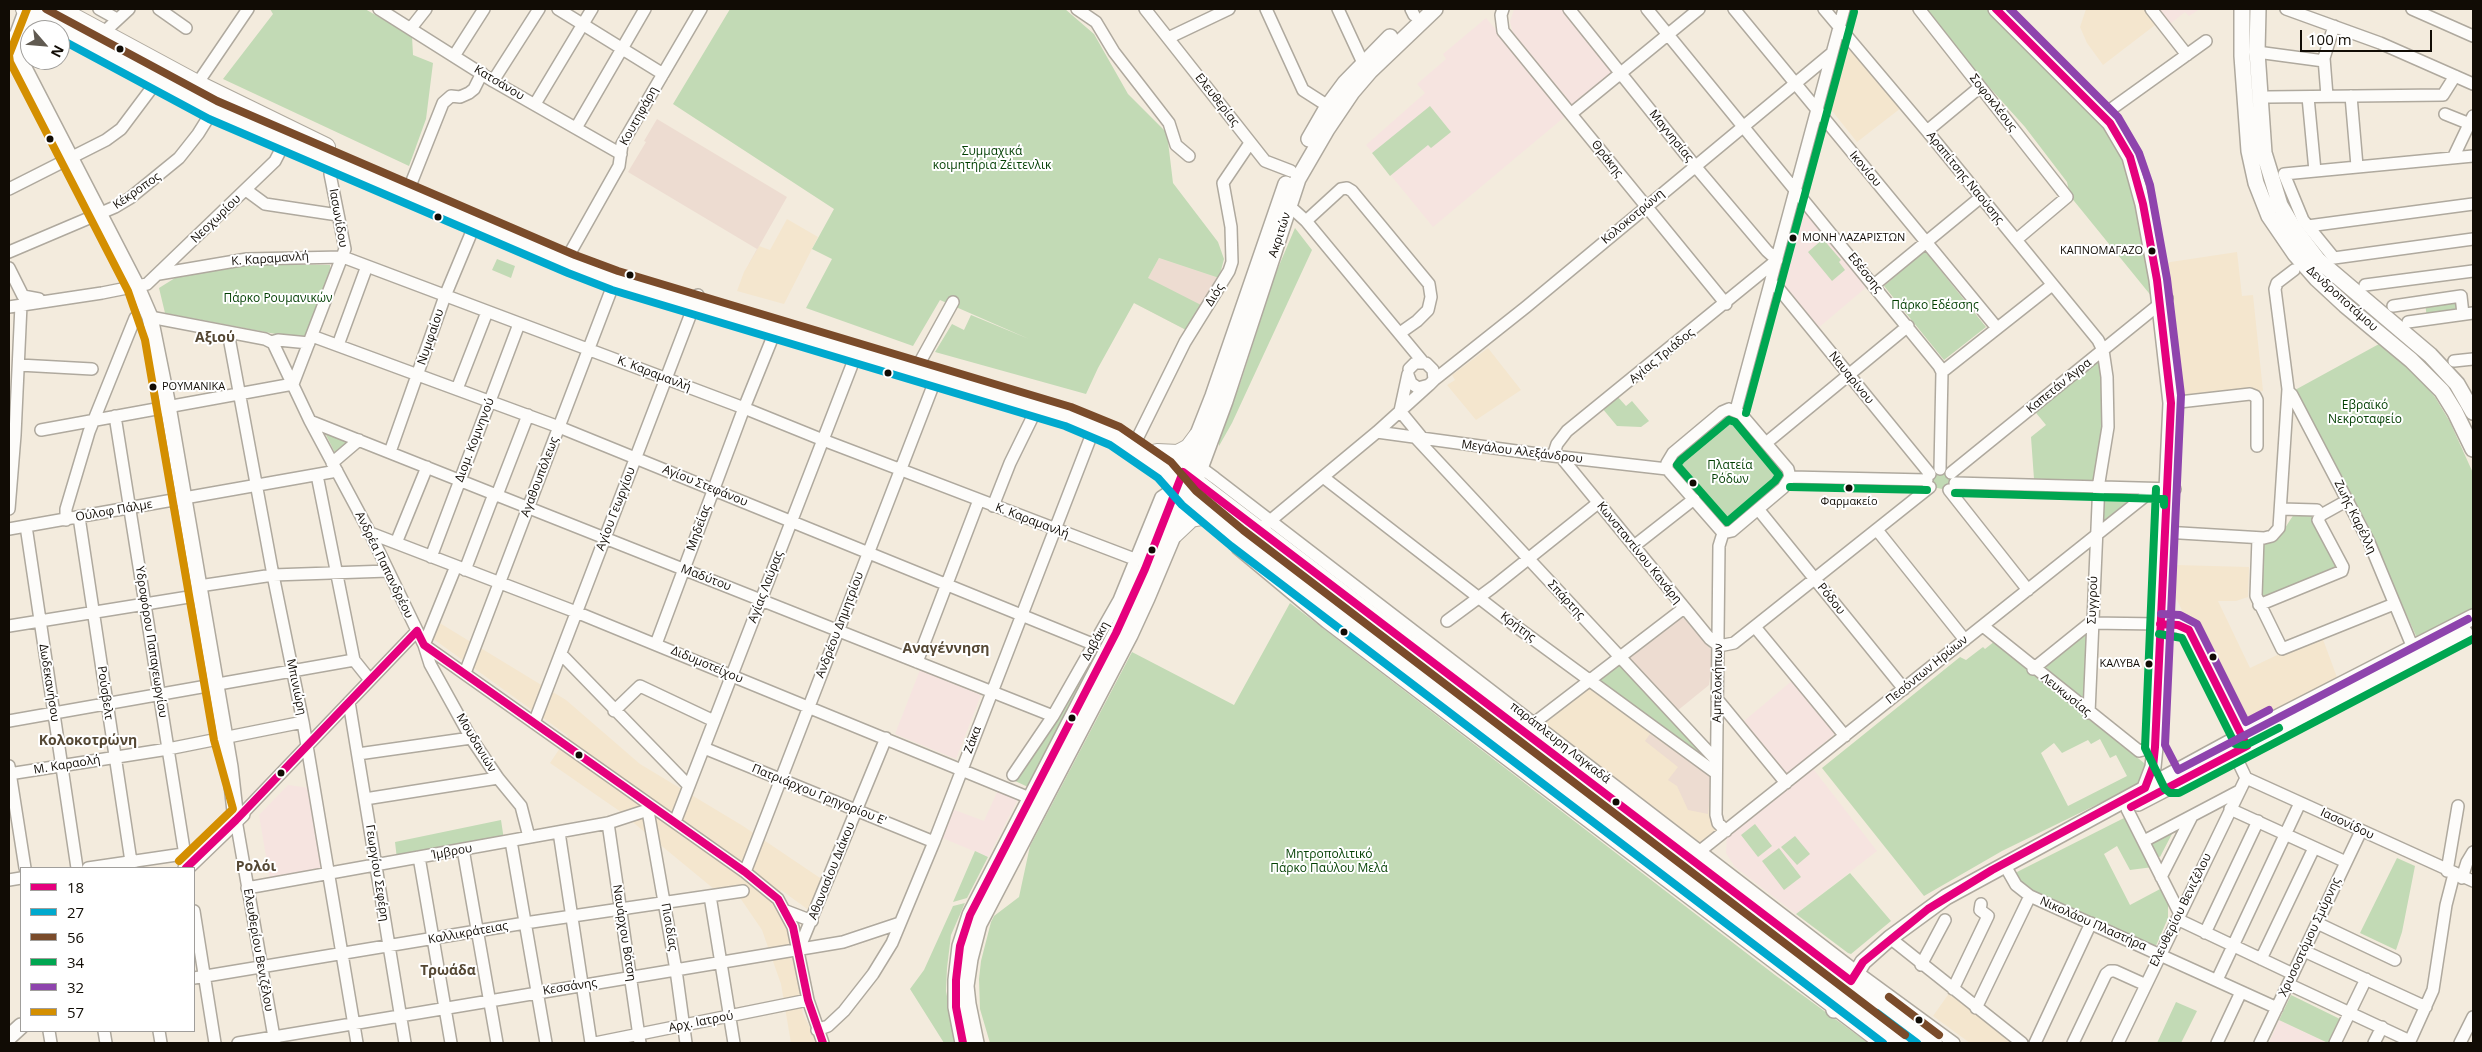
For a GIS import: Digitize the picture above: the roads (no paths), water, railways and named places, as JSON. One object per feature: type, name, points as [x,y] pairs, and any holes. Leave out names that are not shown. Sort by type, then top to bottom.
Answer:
[{"type":"highway","points":[[58,9],[197,84],[335,163],[475,224],[615,280],[696,299],[920,362],[1089,414],[1137,439],[1157,453],[1189,481],[1208,515],[1237,538],[1599,822],[1841,1007],[1899,1043]]},
{"type":"highway","points":[[31,10],[157,81],[213,110],[288,135],[616,270],[776,329],[1096,426],[1128,444],[1164,470],[1189,481],[1264,525],[1857,979],[1933,1043]]},
{"type":"highway","points":[[1157,453],[1178,454],[1189,448],[1198,436]]},
{"type":"highway","points":[[1174,534],[1191,518],[1208,515]]},
{"type":"main road","name":"Ακριτών","points":[[1296,173],[1352,92],[1370,71],[1435,9]]},
{"type":"main road","points":[[2001,9],[2106,112],[2134,144],[2142,164],[2164,301],[2178,372],[2179,402],[2165,489]]},
{"type":"main road","name":"Δενδροποτάμου","points":[[2242,9],[2242,56],[2249,151],[2256,183],[2269,216],[2287,244],[2313,276],[2435,383],[2451,404],[2473,449]]},
{"type":"main road","name":"Δενδροποτάμου","points":[[2258,9],[2257,52],[2264,153],[2274,190],[2287,218],[2318,260],[2430,355],[2453,380],[2472,408]]},
{"type":"main road","name":"Ελευθερίου Βενιζέλου","points":[[31,10],[14,48],[137,287],[142,318],[168,406],[224,738],[240,816]]},
{"type":"main road","name":"Ακριτών","points":[[1189,481],[1198,436],[1296,173],[1328,106],[1363,63],[1415,11]]},
{"type":"main road","name":"Ακριτών","points":[[1189,481],[1283,207]]},
{"type":"main road","points":[[2145,788],[2151,774],[2154,747],[2160,624],[2168,602],[2168,532],[2165,489],[2171,403],[2164,301]]},
{"type":"main road","name":"Δαβάκη","points":[[963,1043],[955,993],[960,946],[979,895],[1036,800],[1130,635],[1174,534],[1189,481]]},
{"type":"main road","name":"Δαβάκη","points":[[976,1043],[967,996],[968,970],[973,943],[984,914],[1036,800],[1189,481]]},
{"type":"main road","points":[[2006,868],[2127,809],[2172,779],[2473,617]]},
{"type":"main road","points":[[2160,624],[2178,625],[2189,630],[2238,744]]},
{"type":"main road","points":[[2238,744],[2473,628]]},
{"type":"main road","points":[[2154,747],[2172,779]]},
{"type":"main road","points":[[1841,1007],[1857,979],[1863,962],[2006,868],[2145,788],[2172,779]]},
{"type":"main road","name":"Ανδρέα Παπανδρέου","points":[[186,865],[204,851],[240,816]]},
{"type":"main road","points":[[9,1037],[20,1027]]},
{"type":"street","points":[[99,9],[117,19]]},
{"type":"street","points":[[102,34],[129,9]]},
{"type":"street","points":[[159,9],[186,28]]},
{"type":"street","points":[[197,84],[248,9]]},
{"type":"street","name":"Κατσάνου","points":[[378,9],[493,80],[621,154]]},
{"type":"street","points":[[411,28],[426,9]]},
{"type":"street","points":[[454,56],[484,9]]},
{"type":"street","points":[[493,80],[538,9]]},
{"type":"street","points":[[558,9],[663,74]]},
{"type":"street","points":[[535,104],[592,9]]},
{"type":"street","points":[[576,128],[645,9]]},
{"type":"street","name":"Κουτηφάρη","points":[[570,252],[619,166],[622,144],[701,9]]},
{"type":"street","points":[[1077,9],[1096,22],[1114,52],[1169,123],[1176,145],[1190,156]]},
{"type":"street","name":"Ελευθερίας","points":[[1145,9],[1250,144],[1267,163],[1296,173]]},
{"type":"street","points":[[1168,38],[1229,9]]},
{"type":"street","points":[[1266,9],[1303,90],[1328,106]]},
{"type":"street","points":[[1338,9],[1363,63]]},
{"type":"street","name":"Θράκης","points":[[1503,9],[1501,15],[1504,31],[1572,113],[1645,207],[1726,304]]},
{"type":"street","name":"Μαγνησίας","points":[[1569,9],[1695,166],[1767,251],[1777,260]]},
{"type":"street","name":"Εδέσσης","points":[[1647,9],[1743,128],[1796,189],[1908,326],[1942,372]]},
{"type":"street","points":[[1572,113],[1699,9]]},
{"type":"street","name":"Ικονίου","points":[[1734,9],[1997,328]]},
{"type":"street","name":"Αραπίτσης Ναούσης","points":[[1824,9],[1927,131],[2098,340],[2103,350]]},
{"type":"street","points":[[1736,410],[1844,9]]},
{"type":"street","name":"Σοφοκλέους","points":[[1919,9],[2067,197],[2016,240]]},
{"type":"street","points":[[2151,9],[2187,55]]},
{"type":"street","points":[[2318,20],[2321,9]]},
{"type":"street","points":[[2412,9],[2473,36]]},
{"type":"street","points":[[2292,10],[2380,43],[2473,84]]},
{"type":"street","points":[[2327,96],[2324,61],[2334,26]]},
{"type":"street","points":[[2106,112],[2206,41]]},
{"type":"street","points":[[2257,52],[2324,61]]},
{"type":"street","name":"Κολοκοτρώνη","points":[[1237,538],[1252,535],[1377,432],[1431,383],[1513,318],[1832,53]]},
{"type":"street","points":[[410,186],[443,103],[451,96],[460,97],[469,94],[482,73]]},
{"type":"street","points":[[2268,97],[2443,95],[2455,76]]},
{"type":"street","points":[[9,189],[106,140],[121,129],[157,81]]},
{"type":"street","points":[[1927,131],[1980,87]]},
{"type":"street","points":[[2308,96],[2314,171]]},
{"type":"street","points":[[2350,96],[2357,166]]},
{"type":"street","name":"Κέκροπος","points":[[9,252],[100,214],[130,198],[175,162],[198,134],[213,110]]},
{"type":"street","points":[[2445,114],[2471,120],[2453,158]]},
{"type":"street","name":"Νεοχωρίου","points":[[137,287],[150,282],[159,274],[275,161],[288,135]]},
{"type":"street","name":"Διός","points":[[1137,439],[1185,342],[1229,271],[1232,254],[1231,227],[1223,183],[1250,144]]},
{"type":"street","points":[[2473,156],[2284,174],[2298,208],[2308,226],[2334,258],[2473,239]]},
{"type":"street","name":"Ιασωνίδου","points":[[293,384],[345,249],[330,174],[335,163]]},
{"type":"street","points":[[1306,221],[1342,189],[1347,188],[1352,191],[1429,284],[1431,297],[1427,311],[1400,333]]},
{"type":"street","points":[[246,190],[265,204],[338,215]]},
{"type":"street","points":[[1874,285],[1981,197]]},
{"type":"street","points":[[2308,226],[2473,204]]},
{"type":"street","points":[[1283,207],[1306,221],[1423,362],[1431,367],[1431,383],[1422,388],[1414,386],[1409,372]]},
{"type":"street","name":"Νυμφαίου","points":[[390,452],[419,375],[445,296],[475,224]]},
{"type":"street","name":"Κ. Καραμανλή","points":[[159,274],[247,259],[343,257],[666,378],[993,506],[1137,560]]},
{"type":"street","name":"Αγίας Τριάδος","points":[[1557,457],[1556,444],[1567,431],[1726,304],[1777,260]]},
{"type":"street","points":[[338,345],[367,266]]},
{"type":"street","points":[[9,268],[19,292],[27,298],[95,290],[102,293]]},
{"type":"street","points":[[2168,532],[2258,538],[2270,537],[2280,526],[2288,391],[2275,289],[2277,283],[2294,270]]},
{"type":"street","points":[[2365,285],[2473,271]]},
{"type":"street","name":"Αγαθουπόλεως","points":[[465,673],[615,280]]},
{"type":"street","name":"Ναυαρίνου","points":[[1771,283],[1779,289],[1848,374],[1940,480],[2028,590]]},
{"type":"street","points":[[1940,480],[1942,372],[2052,285]]},
{"type":"street","points":[[9,306],[137,287]]},
{"type":"street","points":[[2393,306],[2461,296],[2468,313],[2408,322]]},
{"type":"street","name":"Αγίου Γεωργίου","points":[[534,723],[696,299]]},
{"type":"street","name":"Καπετάν Άγρα","points":[[1719,646],[1734,643],[2164,301]]},
{"type":"street","points":[[920,362],[953,302]]},
{"type":"street","points":[[2425,302],[2427,320]]},
{"type":"street","points":[[9,509],[12,435],[19,365],[21,305]]},
{"type":"street","points":[[457,389],[487,312]]},
{"type":"street","points":[[66,520],[66,509],[94,420],[142,318],[228,332],[271,342]]},
{"type":"street","name":"Διομ. Κομνηνού","points":[[431,557],[519,324]]},
{"type":"street","points":[[1766,443],[1908,326]]},
{"type":"street","name":"Μηδείας","points":[[656,644],[744,408],[776,329]]},
{"type":"street","name":"Μπινιώρη","points":[[228,332],[255,486],[303,722],[357,1043]]},
{"type":"street","name":"Αγίου Στεφάνου","points":[[271,342],[311,339],[338,345],[490,400],[1095,645]]},
{"type":"street","name":"Ανδρέα Παπανδρέου","points":[[240,816],[417,631],[370,533],[310,420],[280,355],[271,342]]},
{"type":"street","points":[[1400,411],[1412,354],[1409,344]]},
{"type":"street","name":"Συγγρού","points":[[2089,713],[2099,487],[2108,416],[2107,377],[2103,350]]},
{"type":"street","name":"Αγίας Λαύρας","points":[[675,822],[857,352]]},
{"type":"street","points":[[2454,362],[2473,359]]},
{"type":"street","points":[[1409,372],[1415,363],[1423,362]]},
{"type":"street","points":[[19,365],[92,369]]},
{"type":"street","name":"Ανδρέου Δημητρίου","points":[[745,872],[936,378]]},
{"type":"street","points":[[41,430],[293,384]]},
{"type":"street","name":"Ζωής Καρέλλη","points":[[2288,391],[2292,395],[2370,542],[2413,648]]},
{"type":"street","points":[[2179,402],[2250,394],[2255,396],[2257,400],[2257,446]]},
{"type":"street","points":[[993,506],[1010,463],[1037,408]]},
{"type":"street","points":[[1727,409],[1736,410],[1766,443],[1788,470],[1790,476],[1784,488],[1732,531],[1722,533],[1667,468],[1667,463],[1673,452],[1727,409]]},
{"type":"street","name":"Σπάρτης","points":[[1400,411],[1438,463],[1716,760]]},
{"type":"street","points":[[528,415],[495,495],[424,645],[534,723],[651,810],[675,822],[773,894],[786,911],[799,949],[808,1000],[823,1043]]},
{"type":"street","name":"Υδροφόρου Παπαγεωργίου","points":[[115,416],[186,865]]},
{"type":"street","name":"Μαδύτου","points":[[310,420],[1053,716]]},
{"type":"street","name":"Ζάκα","points":[[817,1030],[836,1020],[861,990],[884,957],[900,923],[934,842],[1054,529],[1096,426]]},
{"type":"street","name":"Μεγάλου Αλεξάνδρου","points":[[1377,432],[1557,457],[1667,468]]},
{"type":"street","points":[[335,467],[359,440]]},
{"type":"street","points":[[1438,463],[1446,442]]},
{"type":"street","name":"Κωνσταντίνου Κανάρη","points":[[1557,457],[1598,503],[1710,639],[1719,646]]},
{"type":"street","name":"Ούλοφ Πάλμε","points":[[9,529],[317,475],[335,467]]},
{"type":"street","points":[[396,543],[427,467]]},
{"type":"street","points":[[317,475],[354,660],[370,680]]},
{"type":"street","points":[[1790,476],[2165,489]]},
{"type":"street","name":"Κρήτης","points":[[1323,477],[1478,598],[1716,772]]},
{"type":"street","points":[[1189,481],[1215,478],[1264,525]]},
{"type":"street","name":"Δαβάκη","points":[[1013,775],[1053,716],[1095,645],[1122,594],[1161,497],[1189,481]]},
{"type":"street","name":"Πεσόντων Ηρώων","points":[[1700,851],[2096,536],[2165,489]]},
{"type":"street","points":[[917,662],[980,500]]},
{"type":"street","points":[[1634,546],[1694,500]]},
{"type":"street","points":[[2259,605],[2342,570],[2343,567],[2318,520],[2320,515],[2348,500]]},
{"type":"street","points":[[1447,621],[1598,503]]},
{"type":"street","name":"Ρόδου","points":[[1758,509],[1904,689]]},
{"type":"street","points":[[2281,510],[2317,510],[2320,515]]},
{"type":"street","points":[[1208,515],[1208,526],[1301,603],[1599,822]]},
{"type":"street","name":"Ρούσβελτ","points":[[79,518],[131,865]]},
{"type":"street","name":"Δωδεκανήσου","points":[[26,526],[77,867]]},
{"type":"street","points":[[1877,530],[1965,640]]},
{"type":"street","name":"Διδυμοτείχου","points":[[370,533],[656,644],[1036,800]]},
{"type":"street","name":"Αμπελοκήπων","points":[[1722,533],[1719,546],[1716,815],[1718,823],[1726,831]]},
{"type":"street","points":[[2258,538],[2256,596],[2282,649],[2394,604]]},
{"type":"street","points":[[9,626],[144,604],[273,575],[388,571]]},
{"type":"street","points":[[1530,728],[1684,608]]},
{"type":"street","points":[[2033,669],[2092,622],[2160,624]]},
{"type":"street","name":"Λευκωσίας","points":[[1983,626],[2033,669],[2138,751],[2154,747]]},
{"type":"street","points":[[1754,627],[1845,736]]},
{"type":"street","name":"Μουδανιών","points":[[417,631],[430,664],[472,738],[498,778],[521,806],[530,837]]},
{"type":"street","points":[[560,654],[689,786]]},
{"type":"street","points":[[9,721],[216,686],[354,660]]},
{"type":"street","points":[[614,711],[640,686],[714,721]]},
{"type":"street","points":[[1717,698],[1786,783]]},
{"type":"street","name":"Γεωργίου Σεφέρη","points":[[349,702],[405,1043]]},
{"type":"street","name":"Μ. Καραολή","points":[[9,771],[62,765],[168,748],[303,722]]},
{"type":"street","name":"παράπλευρη Λαγκαδά","points":[[1530,728],[1700,851],[1857,979],[1954,1043]]},
{"type":"street","points":[[358,754],[472,738]]},
{"type":"street","name":"Αθανασίου Διάκου","points":[[799,949],[886,738]]},
{"type":"street","points":[[2238,744],[2246,778]]},
{"type":"street","name":"Πατριάρχου Γρηγορίου Ε'","points":[[704,748],[934,842]]},
{"type":"street","points":[[9,771],[25,867]]},
{"type":"street","points":[[365,799],[498,778]]},
{"type":"street","name":"Ελευθερίου Βενιζέλου","points":[[2118,1043],[2246,778]]},
{"type":"street","name":"Ιασονίδου","points":[[2246,778],[2459,876]]},
{"type":"street","points":[[2144,841],[2239,791]]},
{"type":"street","points":[[2217,980],[2300,803]]},
{"type":"street","points":[[2458,806],[2459,876]]},
{"type":"street","points":[[2127,809],[2144,841],[2178,917],[2205,933],[2262,959],[2291,979],[2350,1012],[2410,1041],[2433,990],[2446,905],[2459,876],[2473,852]]},
{"type":"street","points":[[2230,809],[2346,862]]},
{"type":"street","name":"Ίμβρου","points":[[247,888],[328,875],[608,823],[651,810]]},
{"type":"street","name":"Πισιδίας","points":[[651,810],[686,1043]]},
{"type":"street","name":"Ελευθερίου Βενιζέλου","points":[[240,816],[247,888],[274,1040]]},
{"type":"street","points":[[2161,877],[2192,816]]},
{"type":"street","points":[[2205,933],[2258,821]]},
{"type":"street","name":"Ναυάρχου Βότση","points":[[608,823],[640,1039]]},
{"type":"street","name":"Χρυσοστόμου Σμύρνης","points":[[2260,1043],[2361,831]]},
{"type":"street","points":[[559,832],[591,1043]]},
{"type":"street","points":[[511,841],[546,1043]]},
{"type":"street","points":[[2262,959],[2314,848]]},
{"type":"street","points":[[464,849],[497,1043]]},
{"type":"street","points":[[419,858],[451,1043]]},
{"type":"street","points":[[102,867],[186,865]]},
{"type":"street","name":"Νικολάου Πλαστήρα","points":[[2006,868],[2016,885],[2030,896],[2277,1008]]},
{"type":"street","name":"Καλλικράτειας","points":[[199,977],[525,923],[743,890]]},
{"type":"street","points":[[710,896],[734,1043]]},
{"type":"street","points":[[1976,1008],[2030,896]]},
{"type":"street","points":[[1953,989],[1988,916],[1980,910],[1981,904]]},
{"type":"street","points":[[786,911],[812,921]]},
{"type":"street","points":[[1921,964],[1936,915]]},
{"type":"street","name":"Κεσσάνης","points":[[238,1043],[274,1040],[445,1008],[843,942],[900,923]]},
{"type":"street","points":[[2035,1043],[2092,923]]},
{"type":"street","points":[[2317,923],[2396,960]]},
{"type":"street","points":[[195,924],[199,977],[215,1043]]},
{"type":"street","points":[[1894,941],[2022,1043]]},
{"type":"street","points":[[2304,951],[2426,1007]]},
{"type":"street","points":[[2073,1043],[2110,971],[2115,971],[2146,985]]},
{"type":"street","points":[[2335,1043],[2366,979]]},
{"type":"street","points":[[2216,1043],[2241,992]]},
{"type":"street","name":"Αρχ. Ιατρού","points":[[594,1043],[640,1039],[684,1025],[808,1000]]},
{"type":"street","points":[[1841,1007],[1879,1043]]},
{"type":"street","points":[[2460,1043],[2473,1017]]},
{"type":"street","points":[[2374,1043],[2382,1027]]},
{"type":"place","name":"ΜΟΝΗ ΛΑΖΑΡΙΣΤΩΝ","points":[[1793,238]]},
{"type":"place","name":"ΚΑΠΝΟΜΑΓΑΖΟ","points":[[2152,251]]},
{"type":"place","name":"ΡΟΥΜΑΝΙΚΑ","points":[[153,387]]},
{"type":"place","name":"Φαρμακείο","points":[[1849,488]]},
{"type":"place","name":"ΚΑΛΥΒΑ","points":[[2149,664]]},
{"type":"district","name":"Αξιού","points":[[215,338]]},
{"type":"district","name":"Αναγέννηση","points":[[946,649]]},
{"type":"district","name":"Κολοκοτρώνη","points":[[88,741]]},
{"type":"district","name":"Ρολόι","points":[[256,867]]},
{"type":"district","name":"Τρωάδα","points":[[448,971]]},
{"type":"park label","name":"Συμμαχικά κοιμητήρια Ζέιτενλικ","points":[[992,159]]},
{"type":"park label","name":"Πάρκο Ρουμανικών","points":[[278,299]]},
{"type":"park label","name":"Πάρκο Εδέσσης","points":[[1935,306]]},
{"type":"park label","name":"Εβραϊκό Νεκροταφείο","points":[[2365,413]]},
{"type":"park label","name":"Πλατεία Ρόδων","points":[[1730,473]]},
{"type":"park label","name":"Μητροπολιτικό Πάρκο Παύλου Μελά","points":[[1329,862]]}]
